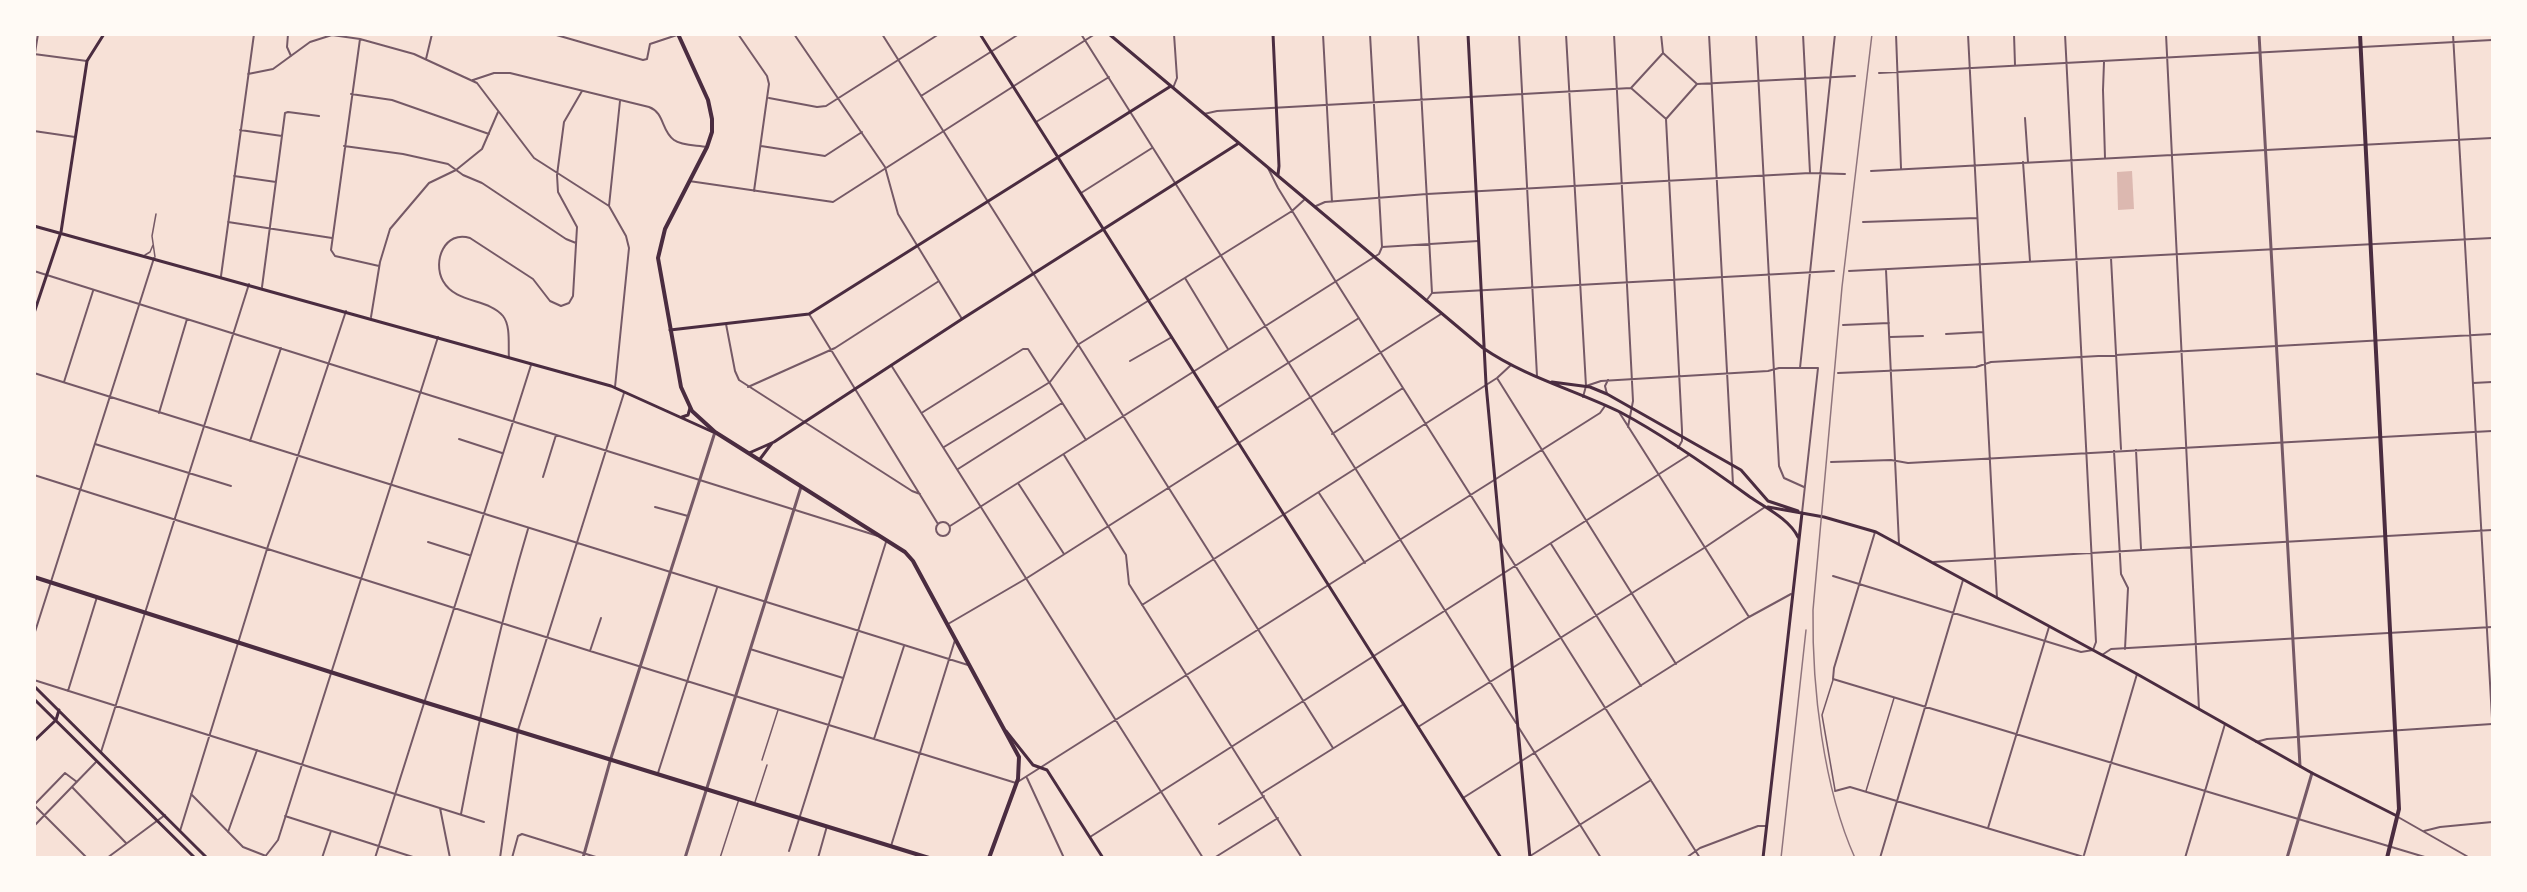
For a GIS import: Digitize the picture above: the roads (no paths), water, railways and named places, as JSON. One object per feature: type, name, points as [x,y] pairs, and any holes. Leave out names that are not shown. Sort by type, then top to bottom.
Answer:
[{"type":"main road","points":[[34,313],[61,232],[87,61],[104,34]]},
{"type":"main road","points":[[980,34],[1501,858]]},
{"type":"main road","points":[[1109,34],[1484,348],[1511,365],[1629,418],[1765,506],[1798,537]]},
{"type":"main road","points":[[1273,34],[1278,175]]},
{"type":"main road","points":[[1468,34],[1486,384],[1529,857]]},
{"type":"main road","points":[[2360,34],[2396,729],[2398,817],[2387,858]]},
{"type":"main road","points":[[678,35],[710,106],[712,132],[707,147],[665,229],[659,249],[659,265],[681,387],[690,408],[700,421],[886,540],[913,561],[1019,757],[1020,770],[989,858]]},
{"type":"main road","points":[[670,330],[809,314],[1172,87]]},
{"type":"main road","points":[[749,453],[774,442],[854,388],[1239,143]]},
{"type":"main road","points":[[34,226],[371,317],[531,365],[615,387],[715,432]]},
{"type":"main road","points":[[1547,382],[1586,386],[1607,394],[1732,465],[1749,477],[1768,501],[1802,513],[1876,532],[2312,773],[2398,817]]},
{"type":"main road","points":[[680,418],[688,415],[690,408]]},
{"type":"main road","points":[[760,459],[774,442]]},
{"type":"main road","points":[[1765,506],[1791,513],[1802,513]]},
{"type":"main road","points":[[1763,858],[1791,594],[1802,513]]},
{"type":"main road","points":[[34,577],[424,702],[929,858]]},
{"type":"main road","points":[[34,686],[207,858]]},
{"type":"main road","points":[[34,699],[195,858]]},
{"type":"main road","points":[[34,741],[56,720],[59,710]]},
{"type":"main road","points":[[1006,731],[1033,765],[1044,768],[1103,858]]},
{"type":"street","points":[[34,59],[38,34]]},
{"type":"street","points":[[221,276],[254,34]]},
{"type":"street","points":[[288,34],[287,47],[291,56]]},
{"type":"street","points":[[426,59],[432,34]]},
{"type":"street","points":[[553,34],[643,60],[646,59],[650,44],[678,35]]},
{"type":"street","points":[[738,34],[766,75],[769,84],[769,98],[754,191]]},
{"type":"street","points":[[794,34],[885,167],[896,210],[962,319]]},
{"type":"street","points":[[882,34],[1032,275],[1124,416],[1333,748]]},
{"type":"street","points":[[769,98],[817,107],[826,106],[939,34]]},
{"type":"street","points":[[921,96],[1019,34]]},
{"type":"street","points":[[1081,34],[1601,858]]},
{"type":"street","points":[[689,181],[833,202],[1086,42],[1095,34]]},
{"type":"street","points":[[1172,87],[1177,78],[1174,34]]},
{"type":"street","points":[[1323,34],[1332,202]]},
{"type":"street","points":[[950,526],[1380,254],[1382,247],[1370,34]]},
{"type":"street","points":[[1418,34],[1432,293],[1426,301]]},
{"type":"street","points":[[1519,34],[1536,377]]},
{"type":"street","points":[[1566,34],[1586,386],[1583,396]]},
{"type":"street","points":[[1614,34],[1632,379],[1632,408],[1628,428]]},
{"type":"street","points":[[1661,34],[1663,53],[1697,84],[1855,76]]},
{"type":"street","points":[[1709,34],[1715,178],[1734,485]]},
{"type":"street","points":[[1756,34],[1780,472],[1784,477],[1804,487]]},
{"type":"street","points":[[1803,34],[1810,173]]},
{"type":"street","points":[[1800,368],[1835,34]]},
{"type":"street","points":[[1896,34],[1902,168]]},
{"type":"street","points":[[1968,34],[1997,598]]},
{"type":"street","points":[[2014,34],[2016,65]]},
{"type":"street","points":[[1833,576],[2081,652],[2093,650],[2096,642],[2065,34]]},
{"type":"street","points":[[2166,34],[2199,709]]},
{"type":"street","points":[[2259,34],[2300,766]]},
{"type":"street","points":[[2453,34],[2493,718]]},
{"type":"street","points":[[248,74],[273,69],[310,42],[324,37],[353,36],[426,59],[473,80],[486,92],[530,154],[557,175],[609,206],[626,236],[629,248],[615,387]]},
{"type":"street","points":[[360,39],[331,250],[335,256],[379,266]]},
{"type":"street","points":[[1879,73],[2493,40]]},
{"type":"street","points":[[1204,114],[1277,107],[1631,88],[1663,53]]},
{"type":"street","points":[[35,54],[87,61]]},
{"type":"street","points":[[2104,61],[2105,158]]},
{"type":"street","points":[[473,80],[488,74],[501,73],[654,109],[662,118],[669,136],[676,141],[707,147]]},
{"type":"street","points":[[1036,122],[1109,77]]},
{"type":"street","points":[[1678,448],[1683,437],[1666,118],[1697,84]]},
{"type":"street","points":[[1631,88],[1666,118]]},
{"type":"street","points":[[509,358],[507,325],[504,317],[494,310],[461,297],[446,285],[439,267],[442,249],[457,237],[475,240],[533,279],[550,301],[561,306],[569,303],[573,296],[576,224],[558,192],[557,175],[564,122],[582,91]]},
{"type":"street","points":[[351,94],[387,98],[489,134]]},
{"type":"street","points":[[609,206],[621,101]]},
{"type":"street","points":[[371,317],[379,266],[388,232],[429,183],[456,170],[482,149],[498,112]]},
{"type":"street","points":[[262,287],[285,113],[319,116]]},
{"type":"street","points":[[2025,118],[2028,162]]},
{"type":"street","points":[[240,130],[282,136]]},
{"type":"street","points":[[34,131],[75,137]]},
{"type":"street","points":[[761,146],[825,156],[862,132]]},
{"type":"street","points":[[1871,171],[2493,138]]},
{"type":"street","points":[[344,146],[414,156],[448,164],[482,183],[566,239],[576,243]]},
{"type":"street","points":[[1081,193],[1153,147]]},
{"type":"street","points":[[2023,162],[2030,262]]},
{"type":"street","points":[[1268,167],[1336,282],[1700,858]]},
{"type":"street","points":[[1313,207],[1332,202],[1427,194],[1764,175],[1845,174]]},
{"type":"street","points":[[234,176],[276,182]]},
{"type":"street","points":[[944,447],[1050,382],[1078,344],[1292,211],[1305,200]]},
{"type":"street","points":[[1863,222],[1977,218]]},
{"type":"street","points":[[228,222],[332,238]]},
{"type":"street","points":[[1850,271],[2493,238]]},
{"type":"street","points":[[1382,247],[1479,241]]},
{"type":"street","points":[[34,635],[154,258]]},
{"type":"street","points":[[2111,258],[2121,450]]},
{"type":"street","points":[[1886,270],[1899,544]]},
{"type":"street","points":[[34,271],[881,537]]},
{"type":"street","points":[[1432,293],[1834,271]]},
{"type":"street","points":[[1185,278],[1228,349]]},
{"type":"street","points":[[747,387],[830,350],[939,281]]},
{"type":"street","points":[[101,752],[249,284]]},
{"type":"street","points":[[64,382],[94,290]]},
{"type":"street","points":[[180,831],[267,549],[346,311]]},
{"type":"street","points":[[809,314],[938,524],[936,531],[942,537],[949,534],[950,526]]},
{"type":"street","points":[[948,624],[1027,578],[1441,314]]},
{"type":"street","points":[[1217,408],[1359,317]]},
{"type":"street","points":[[159,412],[187,319]]},
{"type":"street","points":[[1843,325],[1889,323]]},
{"type":"street","points":[[726,324],[735,371],[739,380],[802,422],[920,494]]},
{"type":"street","points":[[1946,334],[1983,332]]},
{"type":"street","points":[[1838,373],[1976,367],[1991,362],[2181,350],[2493,334]]},
{"type":"street","points":[[1889,337],[1923,336]]},
{"type":"street","points":[[191,794],[243,847],[265,857],[276,845],[438,337]]},
{"type":"street","points":[[1130,361],[1172,337]]},
{"type":"street","points":[[250,441],[281,348]]},
{"type":"street","points":[[922,413],[1023,349],[1028,349],[1086,440]]},
{"type":"street","points":[[375,858],[531,365]]},
{"type":"street","points":[[891,365],[1203,858]]},
{"type":"street","points":[[1143,605],[1497,378],[1511,365]]},
{"type":"street","points":[[1586,386],[1608,380],[1818,368],[1802,513]]},
{"type":"street","points":[[34,373],[971,666]]},
{"type":"street","points":[[1497,378],[1588,520],[1676,664]]},
{"type":"street","points":[[1607,394],[1605,386],[1608,380]]},
{"type":"street","points":[[2473,383],[2493,382]]},
{"type":"street","points":[[1332,434],[1403,388]]},
{"type":"street","points":[[501,858],[518,730],[624,393]]},
{"type":"street","points":[[958,469],[1062,403]]},
{"type":"street","points":[[34,475],[1016,783],[1044,768],[1187,675],[1330,587],[1600,413],[1605,406]]},
{"type":"street","points":[[1619,412],[1749,617]]},
{"type":"street","points":[[1831,462],[1896,460],[1908,464],[2493,430]]},
{"type":"street","points":[[583,855],[611,758],[715,432]]},
{"type":"street","points":[[543,477],[556,435]]},
{"type":"street","points":[[459,439],[503,453]]},
{"type":"street","points":[[95,444],[231,486]]},
{"type":"street","points":[[2136,450],[2141,549]]},
{"type":"street","points":[[2114,451],[2121,574],[2128,588],[2125,649]]},
{"type":"street","points":[[1064,455],[1109,525],[1127,558],[1129,584],[1302,858]]},
{"type":"street","points":[[1090,837],[1689,455]]},
{"type":"street","points":[[1018,483],[1064,554]]},
{"type":"street","points":[[685,858],[801,487]]},
{"type":"street","points":[[1319,493],[1365,563]]},
{"type":"street","points":[[1418,727],[1704,548],[1765,506]]},
{"type":"street","points":[[655,507],[688,516]]},
{"type":"street","points":[[938,524],[945,522],[950,526]]},
{"type":"street","points":[[461,814],[479,718],[528,529]]},
{"type":"street","points":[[1932,563],[1994,557],[2493,530]]},
{"type":"street","points":[[1876,532],[1834,668],[1833,679],[2428,858]]},
{"type":"street","points":[[789,851],[886,540]]},
{"type":"street","points":[[428,542],[469,555]]},
{"type":"street","points":[[1551,544],[1642,686]]},
{"type":"street","points":[[1880,858],[1963,580]]},
{"type":"street","points":[[658,773],[717,588]]},
{"type":"street","points":[[1463,798],[1749,617],[1791,594]]},
{"type":"street","points":[[68,691],[97,597]]},
{"type":"street","points":[[590,651],[601,618]]},
{"type":"street","points":[[1989,828],[2049,627]]},
{"type":"street","points":[[2102,655],[2111,650],[2196,643],[2493,627]]},
{"type":"street","points":[[891,846],[956,637]]},
{"type":"street","points":[[874,739],[904,646]]},
{"type":"street","points":[[750,648],[843,678]]},
{"type":"street","points":[[1835,791],[1850,787],[1866,791],[2084,857],[2136,674]]},
{"type":"street","points":[[34,680],[484,822]]},
{"type":"street","points":[[1219,824],[1404,704]]},
{"type":"street","points":[[2185,858],[2225,724]]},
{"type":"street","points":[[2256,742],[2396,729],[2493,724]]},
{"type":"street","points":[[228,832],[257,750]]},
{"type":"street","points":[[34,826],[97,761]]},
{"type":"street","points":[[77,782],[65,773],[34,805],[87,858]]},
{"type":"street","points":[[2287,858],[2312,773]]},
{"type":"street","points":[[1027,778],[1064,858]]},
{"type":"street","points":[[1529,857],[1651,780]]},
{"type":"street","points":[[72,787],[126,843]]},
{"type":"street","points":[[440,808],[450,858]]},
{"type":"street","points":[[107,858],[165,815]]},
{"type":"street","points":[[285,816],[416,858]]},
{"type":"street","points":[[2398,817],[2470,858]]},
{"type":"street","points":[[1214,858],[1278,818]]},
{"type":"street","points":[[2423,831],[2493,822]]},
{"type":"street","points":[[818,858],[827,826]]},
{"type":"street","points":[[1686,858],[1696,851],[1758,826],[1767,826]]},
{"type":"street","points":[[322,858],[331,831]]},
{"type":"street","points":[[512,858],[518,836],[522,834],[583,855],[599,858]]},
{"type":"street","points":[[909,858],[911,852]]},
{"type":"street","points":[[2462,853],[2464,858]]},
{"type":"lane","points":[[154,258],[152,236],[156,214]]},
{"type":"lane","points":[[144,255],[150,252],[153,244]]},
{"type":"lane","points":[[1833,679],[1822,715],[1835,791]]},
{"type":"lane","points":[[1866,791],[1894,698]]},
{"type":"lane","points":[[762,760],[778,709]]},
{"type":"lane","points":[[755,803],[767,765]]},
{"type":"lane","points":[[720,858],[739,798]]},
{"type":"railway","points":[[1855,858],[1844,830],[1827,769],[1817,704],[1813,610],[1842,287],[1872,34]]},
{"type":"railway","points":[[1781,858],[1806,630]]}]
